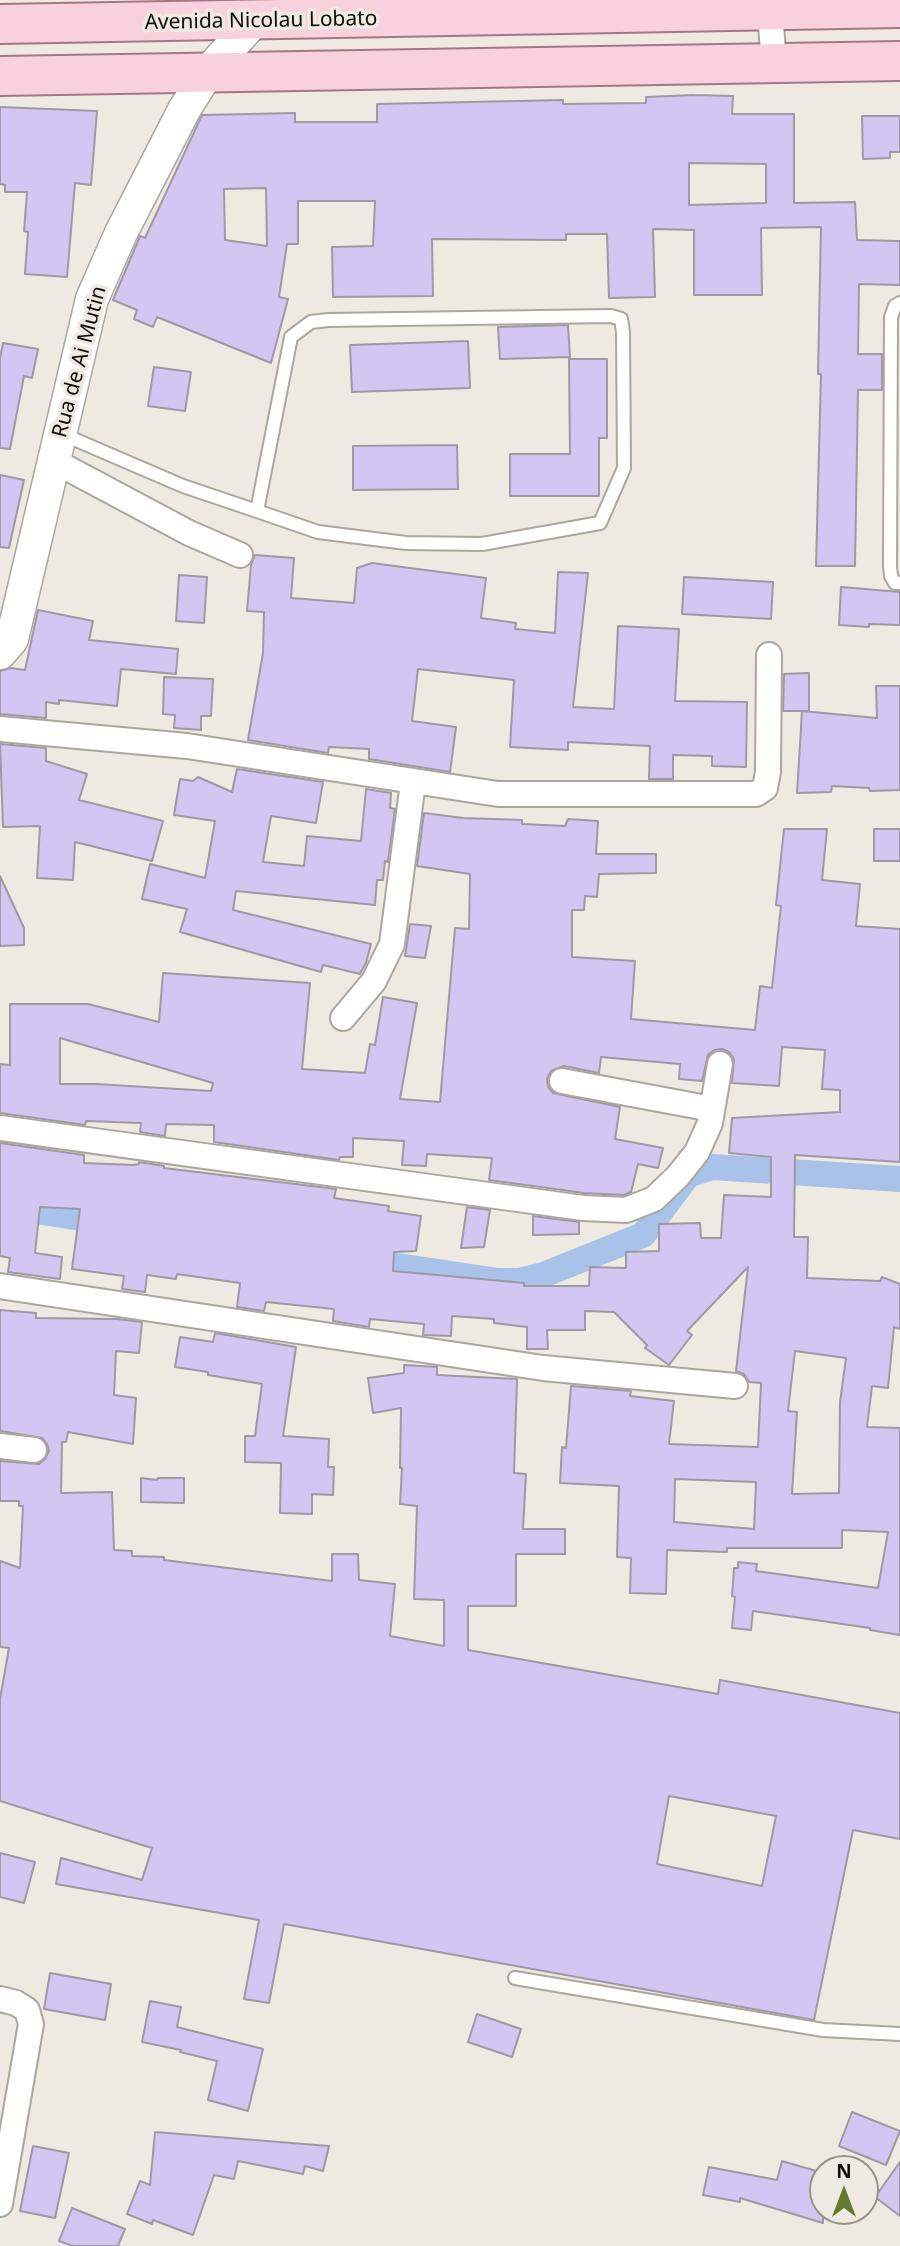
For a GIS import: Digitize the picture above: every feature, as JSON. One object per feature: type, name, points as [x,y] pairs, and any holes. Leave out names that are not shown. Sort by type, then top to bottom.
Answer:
[{"type":"main road","name":"Avenida Nicolau Lobato","points":[[0,24],[253,10],[769,6],[900,8]]},
{"type":"main road","points":[[0,76],[900,61]]},
{"type":"street","points":[[769,6],[774,64]]},
{"type":"street","name":"Rua de Ai Mutin","points":[[4,643],[57,447],[92,299],[121,233],[184,110],[253,10]]},
{"type":"street","points":[[57,447],[189,533],[240,555]]},
{"type":"street","points":[[0,729],[187,746],[498,794],[756,794],[765,788],[768,772],[769,655]]},
{"type":"street","points":[[343,1018],[374,981],[392,944],[413,782]]},
{"type":"street","points":[[0,1128],[583,1208],[626,1210],[654,1199],[678,1176],[697,1152],[710,1123],[720,1064]]},
{"type":"street","points":[[562,1081],[712,1109]]},
{"type":"street","points":[[0,1286],[543,1368],[735,1386]]},
{"type":"street","points":[[0,1446],[34,1450]]},
{"type":"street","points":[[0,1999],[16,2003],[27,2010],[31,2024],[0,2204]]},
{"type":"lane","points":[[900,303],[895,306],[891,317],[890,552],[891,576],[895,583],[900,583]]},
{"type":"lane","points":[[57,447],[318,532],[406,543],[482,544],[600,523],[624,468],[621,319],[611,316],[311,322],[291,337],[257,511]]},
{"type":"lane","points":[[515,1978],[823,2030],[900,2034]]},
{"type":"building","points":[[733,96],[732,114],[794,114],[794,203],[855,202],[857,240],[900,241],[900,285],[859,284],[858,354],[882,354],[882,390],[858,390],[855,566],[816,566],[821,374],[818,374],[821,227],[761,228],[762,295],[694,295],[694,230],[653,229],[655,297],[609,298],[607,234],[566,234],[566,240],[432,239],[433,296],[333,297],[332,247],[373,246],[375,201],[298,201],[298,244],[287,244],[279,297],[288,299],[271,363],[157,317],[153,327],[134,319],[137,310],[113,300],[140,236],[145,238],[202,115],[295,113],[295,122],[377,122],[377,104],[563,100],[563,104],[646,103],[646,97]],"holes":[[[689,163],[766,164],[766,203],[689,205]],[[266,188],[267,246],[225,240],[224,189]]]},
{"type":"building","points":[[0,107],[97,111],[91,185],[75,183],[67,277],[25,274],[27,192],[5,192],[5,185],[0,184]]},
{"type":"building","points":[[862,116],[900,116],[900,152],[890,152],[890,158],[863,159]]},
{"type":"building","points":[[568,325],[570,357],[500,359],[498,327]]},
{"type":"building","points":[[468,341],[470,388],[352,392],[350,345]]},
{"type":"building","points":[[3,343],[38,349],[32,378],[24,376],[10,449],[0,448],[0,358]]},
{"type":"building","points":[[569,359],[607,359],[607,438],[599,438],[599,496],[510,496],[510,454],[570,454]]},
{"type":"building","points":[[154,367],[191,372],[185,411],[148,406]]},
{"type":"building","points":[[457,445],[458,489],[353,490],[353,446]]},
{"type":"building","points":[[0,475],[24,480],[9,548],[0,547]]},
{"type":"building","points":[[255,555],[294,558],[291,598],[354,603],[357,568],[372,563],[486,578],[481,618],[516,623],[515,629],[555,633],[558,572],[588,573],[573,707],[614,709],[618,626],[679,629],[675,701],[747,702],[746,767],[712,766],[712,756],[673,755],[673,779],[649,779],[650,746],[568,742],[568,750],[510,747],[514,680],[418,669],[412,721],[456,727],[450,772],[369,759],[369,749],[329,747],[328,753],[248,740],[263,653],[264,612],[247,611],[251,565]]},
{"type":"building","points":[[179,575],[207,577],[204,623],[176,621]]},
{"type":"building","points":[[684,577],[773,582],[771,619],[682,614]]},
{"type":"building","points":[[841,587],[900,592],[900,625],[839,625]]},
{"type":"building","points":[[38,610],[93,621],[89,640],[178,649],[176,674],[121,669],[117,706],[59,700],[59,704],[46,702],[46,718],[0,714],[0,671],[10,668],[25,670]]},
{"type":"building","points":[[809,673],[809,711],[783,711],[784,674]]},
{"type":"building","points":[[164,677],[213,679],[211,716],[201,716],[201,730],[174,728],[175,715],[163,714]]},
{"type":"building","points":[[876,686],[900,686],[900,790],[870,791],[869,788],[832,786],[831,792],[797,793],[802,711],[877,718]]},
{"type":"building","points":[[0,744],[46,748],[46,761],[87,774],[79,800],[163,821],[152,861],[75,842],[73,880],[37,878],[40,826],[3,827]]},
{"type":"building","points":[[237,769],[323,782],[316,823],[271,816],[263,862],[304,866],[307,836],[361,841],[366,789],[391,793],[390,808],[395,809],[388,862],[385,861],[383,880],[377,880],[375,905],[236,891],[233,910],[371,944],[360,974],[323,965],[321,972],[180,932],[187,909],[142,899],[150,864],[205,878],[215,821],[174,815],[180,779],[193,781],[198,777],[232,792]]},
{"type":"building","points":[[424,813],[565,826],[568,819],[598,821],[596,854],[656,854],[656,873],[599,874],[597,897],[585,896],[584,910],[572,910],[572,957],[635,961],[631,1019],[755,1030],[760,986],[772,988],[781,906],[776,905],[784,829],[827,829],[822,880],[860,884],[856,926],[900,929],[900,1162],[795,1155],[794,1237],[808,1237],[807,1278],[880,1281],[882,1277],[900,1284],[900,1329],[894,1327],[888,1388],[872,1386],[867,1427],[900,1428],[900,1635],[753,1611],[751,1630],[732,1628],[734,1568],[738,1568],[738,1562],[757,1564],[756,1571],[878,1588],[888,1532],[842,1530],[842,1548],[727,1548],[727,1552],[667,1550],[666,1594],[630,1593],[631,1558],[617,1557],[619,1486],[560,1483],[571,1386],[631,1391],[630,1396],[674,1401],[669,1444],[758,1447],[761,1383],[749,1382],[744,1374],[736,1371],[748,1267],[687,1331],[692,1335],[669,1365],[645,1348],[647,1345],[614,1312],[585,1311],[585,1330],[547,1330],[548,1349],[527,1349],[527,1327],[494,1323],[494,1319],[452,1316],[451,1336],[423,1335],[424,1324],[370,1319],[369,1327],[333,1321],[334,1309],[266,1302],[264,1311],[237,1307],[240,1283],[177,1274],[176,1279],[147,1275],[145,1292],[122,1289],[124,1276],[72,1269],[80,1209],[40,1207],[35,1253],[62,1257],[60,1279],[8,1272],[10,1258],[0,1256],[0,1143],[84,1155],[84,1163],[134,1165],[139,1162],[164,1168],[336,1189],[334,1198],[389,1206],[388,1211],[421,1216],[416,1251],[394,1252],[393,1271],[524,1283],[524,1286],[589,1286],[590,1267],[626,1268],[626,1252],[659,1251],[659,1224],[700,1223],[701,1238],[721,1238],[724,1195],[771,1197],[771,1157],[729,1153],[732,1118],[840,1112],[840,1090],[822,1089],[825,1050],[782,1047],[779,1086],[732,1083],[734,1059],[729,1052],[722,1049],[714,1050],[708,1055],[702,1081],[679,1079],[680,1064],[601,1057],[599,1073],[564,1066],[551,1071],[547,1079],[548,1087],[553,1093],[620,1107],[615,1139],[663,1148],[658,1168],[638,1164],[631,1192],[624,1195],[584,1193],[489,1180],[492,1158],[427,1154],[426,1166],[402,1165],[404,1141],[353,1138],[353,1157],[340,1157],[339,1160],[214,1142],[214,1125],[166,1124],[165,1136],[140,1132],[141,1123],[86,1121],[85,1125],[0,1113],[0,1064],[10,1065],[10,1004],[88,1004],[159,1022],[163,973],[310,983],[302,1069],[365,1073],[370,1044],[375,1045],[383,997],[417,1003],[400,1099],[440,1102],[455,928],[469,929],[470,874],[417,866]],"holes":[[[60,1038],[213,1083],[211,1091],[60,1084]],[[795,1351],[846,1358],[840,1402],[839,1493],[792,1494],[797,1412],[788,1411]],[[675,1479],[756,1482],[754,1529],[674,1522]]]},
{"type":"building","points":[[874,829],[900,829],[900,861],[874,861]]},
{"type":"building","points":[[0,876],[24,928],[24,945],[0,946]]},
{"type":"building","points":[[410,924],[431,926],[425,958],[405,956]]},
{"type":"building","points":[[467,1207],[490,1210],[484,1247],[461,1248]]},
{"type":"building","points":[[533,1216],[579,1222],[579,1234],[533,1235]]},
{"type":"building","points":[[0,1310],[36,1313],[36,1318],[142,1322],[139,1353],[116,1351],[114,1395],[136,1398],[133,1444],[68,1432],[66,1442],[62,1442],[61,1493],[112,1492],[114,1550],[132,1551],[132,1556],[164,1557],[164,1560],[332,1581],[332,1554],[358,1554],[359,1580],[395,1584],[390,1636],[444,1646],[444,1600],[414,1599],[417,1506],[400,1504],[401,1408],[373,1413],[368,1378],[404,1373],[404,1365],[437,1367],[437,1375],[517,1379],[514,1473],[526,1474],[523,1529],[565,1529],[565,1554],[516,1554],[516,1606],[468,1606],[468,1650],[718,1694],[720,1680],[900,1713],[900,1839],[853,1830],[814,2020],[284,1924],[269,2003],[244,1999],[259,1920],[56,1884],[61,1858],[142,1880],[152,1848],[0,1801],[0,1699],[9,1648],[0,1647],[0,1561],[20,1568],[23,1506],[19,1506],[19,1501],[0,1501],[0,1461],[39,1464],[49,1451],[42,1438],[0,1431]],"holes":[[[669,1796],[776,1816],[762,1886],[657,1864]]]},
{"type":"building","points":[[215,1333],[296,1347],[283,1436],[329,1439],[328,1467],[334,1467],[333,1495],[312,1494],[312,1514],[280,1513],[281,1463],[245,1462],[245,1436],[255,1436],[262,1384],[175,1367],[180,1337],[213,1342]]},
{"type":"building","points":[[141,1478],[184,1478],[184,1503],[141,1502]]},
{"type":"building","points":[[0,1853],[35,1862],[24,1903],[0,1897]]},
{"type":"building","points":[[50,1973],[111,1984],[105,2020],[44,2009]]},
{"type":"building","points":[[150,2001],[181,2007],[177,2027],[263,2049],[248,2111],[208,2100],[217,2061],[142,2042]]},
{"type":"building","points":[[477,2014],[521,2029],[512,2057],[468,2042]]},
{"type":"building","points":[[852,2112],[900,2131],[886,2165],[879,2162],[879,2155],[861,2155],[839,2146]]},
{"type":"building","points":[[155,2132],[329,2146],[323,2171],[305,2166],[303,2174],[238,2161],[234,2179],[214,2175],[193,2235],[153,2220],[152,2224],[127,2214],[140,2181],[150,2185]]},
{"type":"building","points":[[33,2146],[69,2153],[55,2218],[20,2211]]},
{"type":"building","points":[[782,2161],[809,2169],[809,2219],[740,2198],[740,2202],[703,2195],[709,2167],[777,2180]]},
{"type":"building","points":[[900,2162],[900,2216],[879,2200],[879,2191]]},
{"type":"building","points":[[72,2208],[125,2229],[118,2246],[73,2246],[59,2241]]},
{"type":"waterway","points":[[358,1260],[498,1281],[519,1281],[543,1275],[643,1235],[688,1175],[712,1167],[900,1179]]},
{"type":"waterway","points":[[0,1205],[112,1223]]}]
